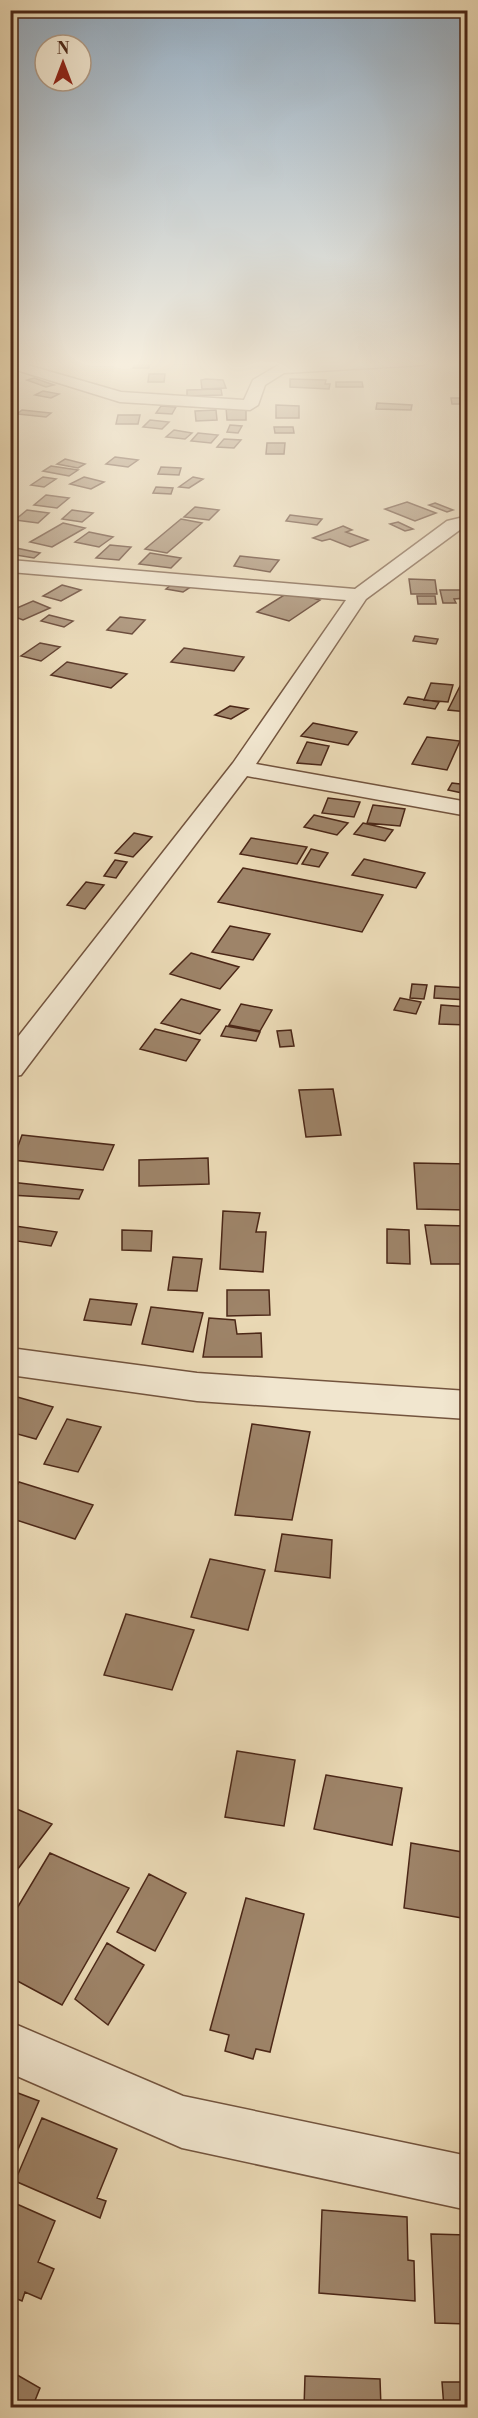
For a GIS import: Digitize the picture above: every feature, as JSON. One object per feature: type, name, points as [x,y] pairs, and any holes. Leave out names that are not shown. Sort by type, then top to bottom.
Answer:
[{"type":"street","points":[[10,1068],[241,768],[358,595],[454,525],[468,521]]},
{"type":"street","points":[[10,566],[358,595]]},
{"type":"street","points":[[241,768],[468,809]]},
{"type":"street","points":[[10,1361],[197,1387],[468,1405]]},
{"type":"street","points":[[10,2047],[182,2122],[468,2183]]},
{"type":"building","points":[[53,473],[74,473],[69,476]]},
{"type":"building","points":[[158,473],[180,473],[179,475]]},
{"type":"building","points":[[43,477],[56,479],[44,487],[31,485]]},
{"type":"building","points":[[84,477],[104,482],[91,489],[70,484]]},
{"type":"building","points":[[193,477],[203,479],[189,488],[179,487]]},
{"type":"building","points":[[156,487],[173,488],[171,494],[153,493]]},
{"type":"building","points":[[46,495],[69,498],[57,508],[34,505]]},
{"type":"building","points":[[407,502],[436,513],[415,521],[385,509]]},
{"type":"building","points":[[435,503],[453,510],[447,512],[429,505]]},
{"type":"building","points":[[195,507],[219,510],[209,520],[184,517]]},
{"type":"building","points":[[27,510],[49,513],[38,523],[15,520]]},
{"type":"building","points":[[72,510],[93,513],[82,522],[62,519]]},
{"type":"building","points":[[290,515],[322,519],[317,525],[286,521]]},
{"type":"building","points":[[181,519],[202,523],[167,553],[145,549]]},
{"type":"building","points":[[398,522],[413,529],[405,531],[390,524]]},
{"type":"building","points":[[63,523],[85,528],[52,547],[30,542]]},
{"type":"building","points":[[343,526],[352,530],[346,532],[368,540],[350,547],[330,539],[322,541],[313,538]]},
{"type":"building","points":[[89,532],[113,537],[99,547],[75,542]]},
{"type":"building","points":[[110,545],[131,547],[119,560],[96,558]]},
{"type":"building","points":[[16,548],[40,553],[34,558],[10,554]]},
{"type":"building","points":[[150,553],[181,558],[171,568],[139,564]]},
{"type":"building","points":[[240,556],[279,560],[270,572],[234,566]]},
{"type":"building","points":[[409,579],[435,580],[437,594],[411,594]]},
{"type":"building","points":[[172,584],[189,588],[183,592],[166,589]]},
{"type":"building","points":[[62,585],[81,590],[61,601],[43,596]]},
{"type":"building","points":[[440,590],[468,590],[468,598],[454,599],[456,603],[443,603]]},
{"type":"building","points":[[289,592],[320,600],[289,621],[257,612]]},
{"type":"building","points":[[417,596],[435,596],[436,604],[418,604]]},
{"type":"building","points":[[33,601],[50,608],[23,620],[10,615],[10,611]]},
{"type":"building","points":[[49,615],[73,621],[64,627],[41,621]]},
{"type":"building","points":[[120,617],[145,620],[132,634],[107,630]]},
{"type":"building","points":[[415,636],[438,639],[436,644],[413,641]]},
{"type":"building","points":[[40,643],[60,647],[41,661],[21,656]]},
{"type":"building","points":[[184,648],[244,657],[234,671],[171,662]]},
{"type":"building","points":[[67,662],[127,674],[111,688],[51,675]]},
{"type":"building","points":[[431,683],[453,685],[448,702],[424,700]]},
{"type":"building","points":[[460,686],[468,687],[468,712],[448,710]]},
{"type":"building","points":[[408,697],[439,702],[435,709],[404,704]]},
{"type":"building","points":[[230,706],[248,709],[231,719],[215,715]]},
{"type":"building","points":[[313,723],[357,732],[348,745],[301,736]]},
{"type":"building","points":[[427,737],[460,741],[447,770],[412,764]]},
{"type":"building","points":[[307,742],[329,746],[321,765],[297,763]]},
{"type":"building","points":[[452,783],[468,785],[467,794],[448,790]]},
{"type":"building","points":[[328,798],[360,802],[354,817],[322,813]]},
{"type":"building","points":[[373,805],[405,809],[400,826],[367,823]]},
{"type":"building","points":[[314,815],[348,823],[337,835],[304,827]]},
{"type":"building","points":[[363,823],[393,830],[385,841],[354,834]]},
{"type":"building","points":[[134,833],[152,837],[133,857],[115,853]]},
{"type":"building","points":[[251,838],[307,847],[297,864],[240,854]]},
{"type":"building","points":[[311,849],[328,853],[319,867],[302,864]]},
{"type":"building","points":[[364,859],[425,873],[416,888],[352,875]]},
{"type":"building","points":[[115,860],[127,862],[116,878],[104,876]]},
{"type":"building","points":[[243,868],[383,895],[362,932],[218,902]]},
{"type":"building","points":[[86,882],[104,885],[85,909],[67,905]]},
{"type":"building","points":[[230,926],[270,934],[253,960],[212,952]]},
{"type":"building","points":[[191,953],[239,967],[220,989],[170,974]]},
{"type":"building","points":[[412,984],[427,985],[424,999],[410,998]]},
{"type":"building","points":[[435,986],[468,988],[468,1000],[434,998]]},
{"type":"building","points":[[400,998],[421,1002],[416,1014],[394,1010]]},
{"type":"building","points":[[181,999],[220,1010],[200,1034],[161,1023]]},
{"type":"building","points":[[241,1004],[272,1010],[260,1031],[229,1025]]},
{"type":"building","points":[[441,1005],[468,1007],[468,1025],[439,1024]]},
{"type":"building","points":[[226,1026],[260,1032],[256,1041],[221,1036]]},
{"type":"building","points":[[155,1029],[200,1040],[186,1061],[140,1049]]},
{"type":"building","points":[[291,1030],[294,1046],[280,1047],[277,1031]]},
{"type":"building","points":[[333,1089],[341,1135],[306,1137],[299,1090]]},
{"type":"building","points":[[22,1135],[114,1145],[103,1170],[13,1160]]},
{"type":"building","points":[[208,1158],[209,1184],[139,1186],[139,1160]]},
{"type":"building","points":[[414,1163],[468,1164],[468,1210],[417,1209]]},
{"type":"building","points":[[10,1182],[83,1190],[79,1199],[10,1195]]},
{"type":"building","points":[[223,1211],[260,1213],[256,1232],[266,1232],[263,1272],[220,1269]]},
{"type":"building","points":[[425,1225],[468,1226],[468,1264],[431,1264]]},
{"type":"building","points":[[15,1226],[57,1232],[51,1246],[10,1240]]},
{"type":"building","points":[[387,1229],[409,1230],[410,1264],[387,1263]]},
{"type":"building","points":[[122,1230],[152,1231],[151,1251],[122,1250]]},
{"type":"building","points":[[173,1257],[202,1259],[197,1291],[168,1290]]},
{"type":"building","points":[[227,1290],[269,1290],[270,1315],[227,1316]]},
{"type":"building","points":[[90,1299],[137,1304],[131,1325],[84,1320]]},
{"type":"building","points":[[151,1307],[203,1313],[193,1352],[142,1344]]},
{"type":"building","points":[[209,1318],[235,1320],[237,1334],[261,1333],[262,1357],[203,1357]]},
{"type":"building","points":[[10,1395],[53,1407],[36,1439],[10,1432]]},
{"type":"building","points":[[67,1419],[101,1427],[78,1472],[44,1464]]},
{"type":"building","points":[[252,1424],[310,1432],[292,1520],[235,1515]]},
{"type":"building","points":[[19,1482],[93,1505],[75,1539],[10,1518],[10,1497]]},
{"type":"building","points":[[282,1534],[332,1540],[330,1578],[275,1571]]},
{"type":"building","points":[[210,1559],[265,1570],[248,1630],[191,1617]]},
{"type":"building","points":[[126,1614],[194,1630],[172,1690],[104,1675]]},
{"type":"building","points":[[237,1751],[295,1760],[284,1826],[225,1817]]},
{"type":"building","points":[[326,1775],[402,1788],[392,1845],[314,1829]]},
{"type":"building","points":[[12,1807],[52,1824],[11,1878],[10,1809]]},
{"type":"building","points":[[411,1843],[468,1853],[468,1919],[404,1908]]},
{"type":"building","points":[[50,1853],[129,1888],[62,2005],[10,1977],[10,1920]]},
{"type":"building","points":[[149,1874],[186,1893],[155,1951],[117,1932]]},
{"type":"building","points":[[246,1898],[304,1914],[270,2052],[256,2049],[253,2059],[225,2051],[229,2035],[210,2030]]},
{"type":"building","points":[[107,1943],[144,1965],[108,2025],[75,1999]]},
{"type":"building","points":[[10,2090],[39,2101],[10,2168]]},
{"type":"building","points":[[42,2118],[117,2149],[97,2198],[106,2201],[100,2218],[15,2181]]},
{"type":"building","points":[[10,2201],[55,2221],[38,2262],[54,2269],[41,2299],[25,2292],[22,2301],[10,2296]]},
{"type":"building","points":[[322,2210],[407,2217],[408,2260],[414,2261],[415,2301],[319,2293]]},
{"type":"building","points":[[431,2234],[468,2235],[468,2324],[435,2323]]},
{"type":"building","points":[[12,2372],[40,2388],[32,2408],[10,2408]]},
{"type":"building","points":[[305,2376],[380,2379],[381,2408],[304,2408]]},
{"type":"building","points":[[442,2382],[468,2382],[468,2408],[444,2408]]}]
